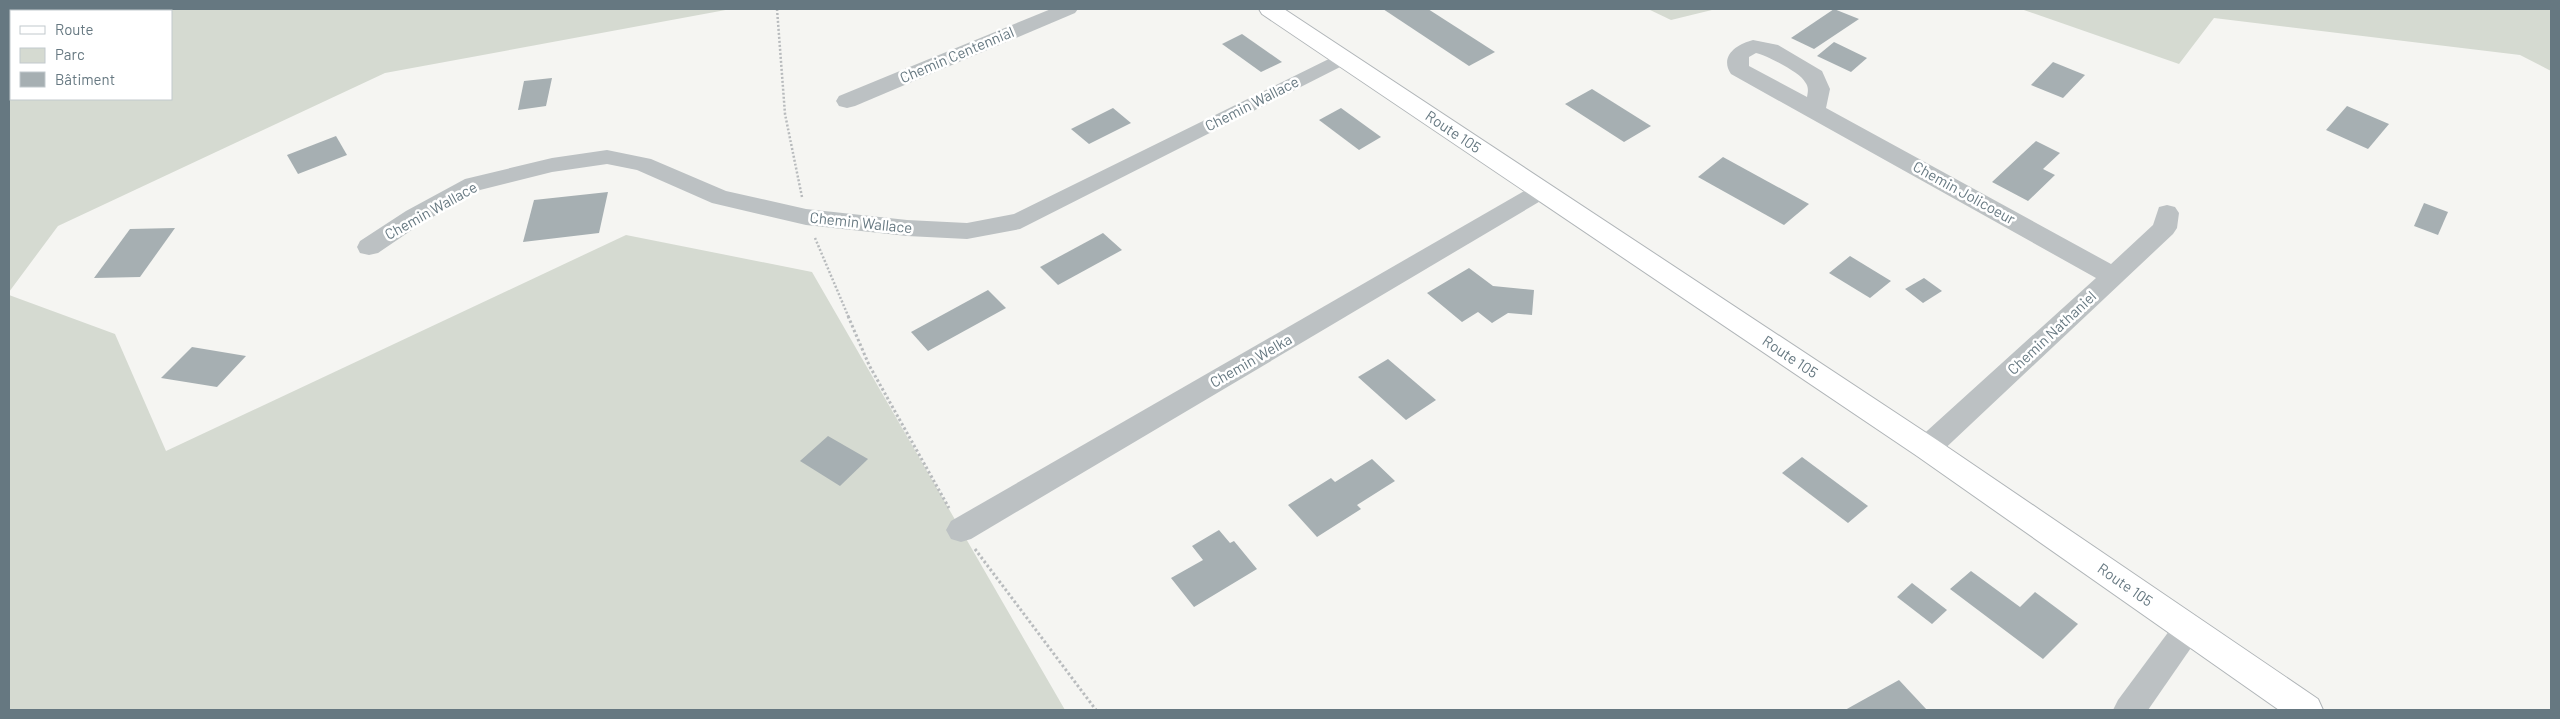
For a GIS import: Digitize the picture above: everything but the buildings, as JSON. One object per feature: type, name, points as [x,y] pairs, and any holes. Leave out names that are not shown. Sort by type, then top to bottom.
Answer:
[{"type":"main road","name":"Route 105","points":[[1270,9],[1927,448],[2306,710]]},
{"type":"street","name":"Chemin Centennial","points":[[847,101],[1068,9]]},
{"type":"street","name":"Chemin Wallace","points":[[369,247],[414,217],[473,184],[552,164],[607,157],[643,164],[720,197],[806,217],[907,228],[967,231],[1020,221],[1343,58]]},
{"type":"street","name":"Chemin Jolicoeur","points":[[1815,110],[2114,276]]},
{"type":"street","name":"Chemin Welka","points":[[961,530],[1540,191]]},
{"type":"street","name":"Chemin Nathaniel","points":[[1927,448],[2166,228],[2167,213]]},
{"type":"street","points":[[2129,710],[2189,629]]},
{"type":"path","points":[[777,9],[785,114],[806,217],[869,365],[961,530],[1096,710]]},
{"type":"green space","points":[[9,9],[731,9],[385,73],[58,226],[9,292]]},
{"type":"green space","points":[[1648,9],[1716,9],[1671,20]]},
{"type":"green space","points":[[2021,9],[2551,9],[2551,71],[2520,55],[2214,18],[2179,64]]},
{"type":"green space","points":[[626,235],[812,272],[1065,710],[9,710],[9,295],[115,334],[166,451]]}]
